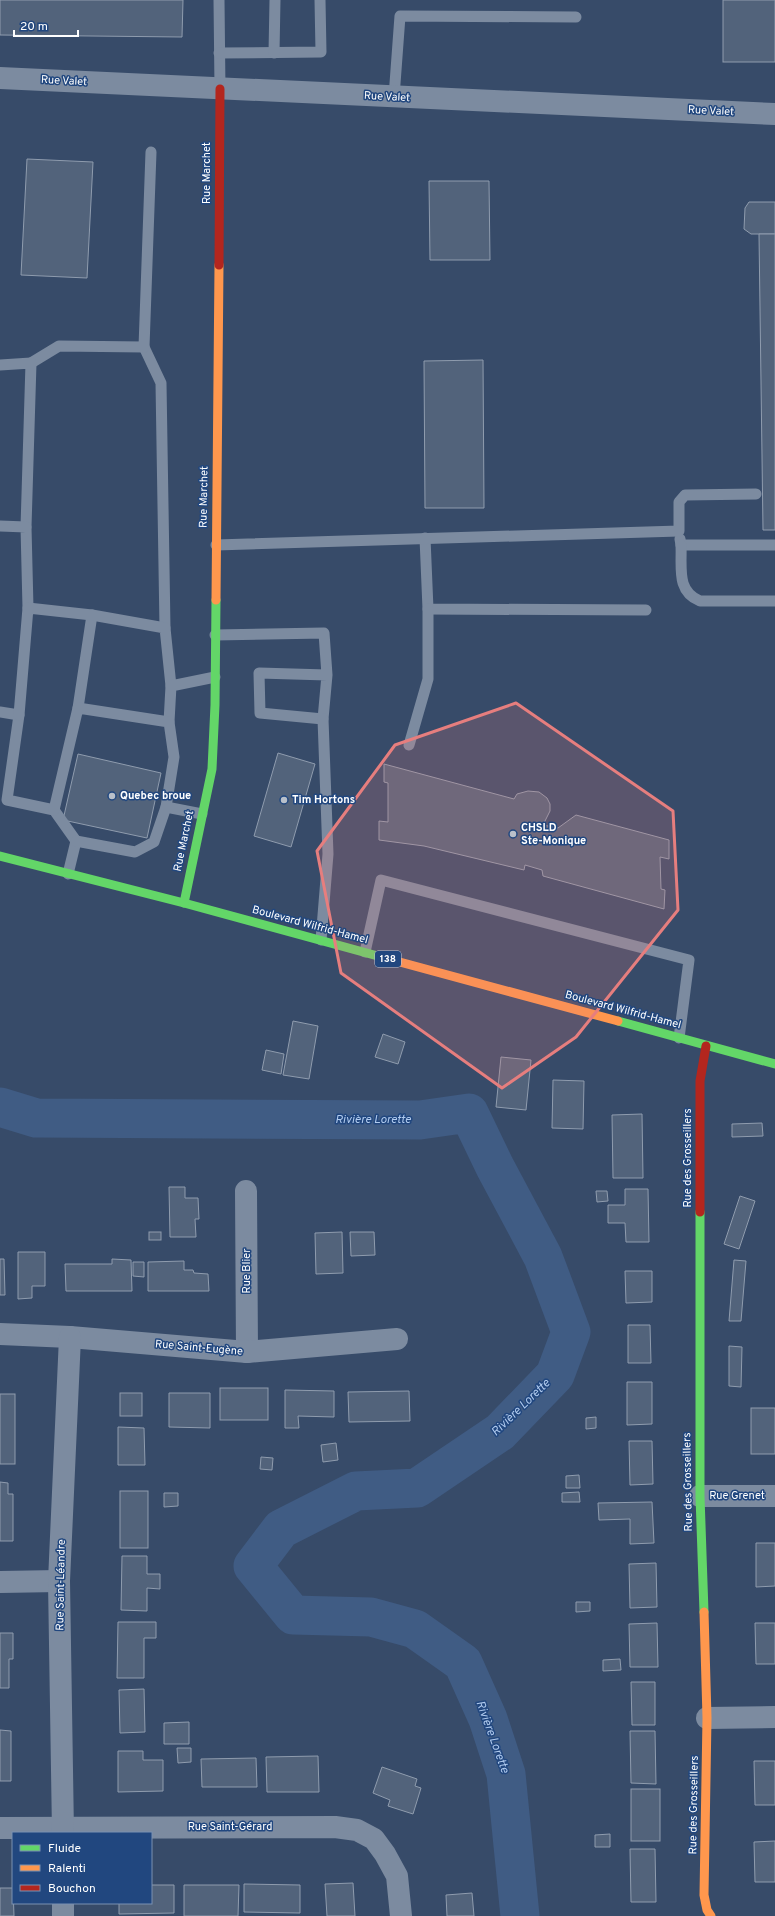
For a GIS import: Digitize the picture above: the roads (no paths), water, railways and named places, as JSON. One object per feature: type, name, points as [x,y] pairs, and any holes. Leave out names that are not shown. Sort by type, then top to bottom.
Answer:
[{"type":"street","name":"Rue Valet","points":[[0,78],[775,114]]},
{"type":"street","name":"Rue Marchet","points":[[184,903],[212,768],[215,677],[220,89]]},
{"type":"street","name":"Boulevard Wilfrid-Hamel","points":[[0,856],[184,903],[775,1064]]},
{"type":"street","name":"Rue des Grosseillers","points":[[706,1046],[700,1081],[700,1496],[707,1718],[704,1895],[707,1910],[711,1916]]},
{"type":"street","name":"Rue Blier","points":[[246,1190],[247,1352]]},
{"type":"street","name":"Rue Saint-Eugène","points":[[0,1334],[70,1337],[247,1352],[397,1339]]},
{"type":"street","name":"Rue Saint-Léandre","points":[[63,1830],[59,1581],[70,1337]]},
{"type":"street","name":"Rue Grenet","points":[[700,1496],[775,1496]]},
{"type":"street","points":[[0,1582],[59,1581]]},
{"type":"street","points":[[707,1718],[775,1717]]},
{"type":"street","name":"Rue Saint-Gérard","points":[[0,1828],[63,1830],[335,1827],[357,1830],[374,1839],[385,1854],[397,1876],[401,1916]]},
{"type":"street","points":[[63,1904],[63,1916]]},
{"type":"lane","points":[[219,0],[220,89]]},
{"type":"lane","points":[[274,53],[275,0]]},
{"type":"lane","points":[[219,53],[321,52],[320,0]]},
{"type":"lane","points":[[394,97],[400,16],[576,17]]},
{"type":"lane","points":[[31,363],[26,527],[28,608],[19,715],[8,800],[54,810],[76,841],[135,852],[154,842],[166,807],[174,757],[169,722],[171,686],[165,628],[161,383],[144,347],[151,152]]},
{"type":"lane","points":[[0,365],[31,363],[59,346],[144,347]]},
{"type":"lane","points":[[756,494],[685,495],[679,502],[682,582],[691,597],[700,601],[775,601]]},
{"type":"lane","points":[[0,526],[26,527]]},
{"type":"lane","points":[[216,545],[679,530]]},
{"type":"lane","points":[[409,745],[428,680],[426,538]]},
{"type":"lane","points":[[681,545],[775,545]]},
{"type":"lane","points":[[28,608],[92,615],[165,628]]},
{"type":"lane","points":[[428,609],[646,610]]},
{"type":"lane","points":[[54,810],[78,708],[92,615]]},
{"type":"lane","points":[[215,635],[324,633],[327,675],[323,719],[328,854],[321,940]]},
{"type":"lane","points":[[323,719],[260,713],[259,673],[327,675]]},
{"type":"lane","points":[[171,686],[215,677]]},
{"type":"lane","points":[[78,708],[169,722]]},
{"type":"lane","points":[[0,712],[19,715]]},
{"type":"lane","points":[[166,807],[202,814]]},
{"type":"lane","points":[[68,874],[76,841]]},
{"type":"lane","points":[[365,952],[381,880],[689,960],[679,1038]]},
{"type":"waterway","name":"Rivière Lorette","points":[[0,1107],[36,1118],[420,1120],[469,1113],[495,1167],[543,1257],[571,1332],[555,1375],[500,1432],[417,1488],[356,1491],[281,1529],[253,1566],[293,1615],[371,1617],[415,1629],[463,1663],[488,1719],[506,1774],[520,1916]]},
{"type":"place","name":"Quebec broue","points":[[112,796]]},
{"type":"place","name":"Tim Hortons","points":[[284,800]]},
{"type":"place","name":"CHSLD Ste-Monique","points":[[513,834]]}]
